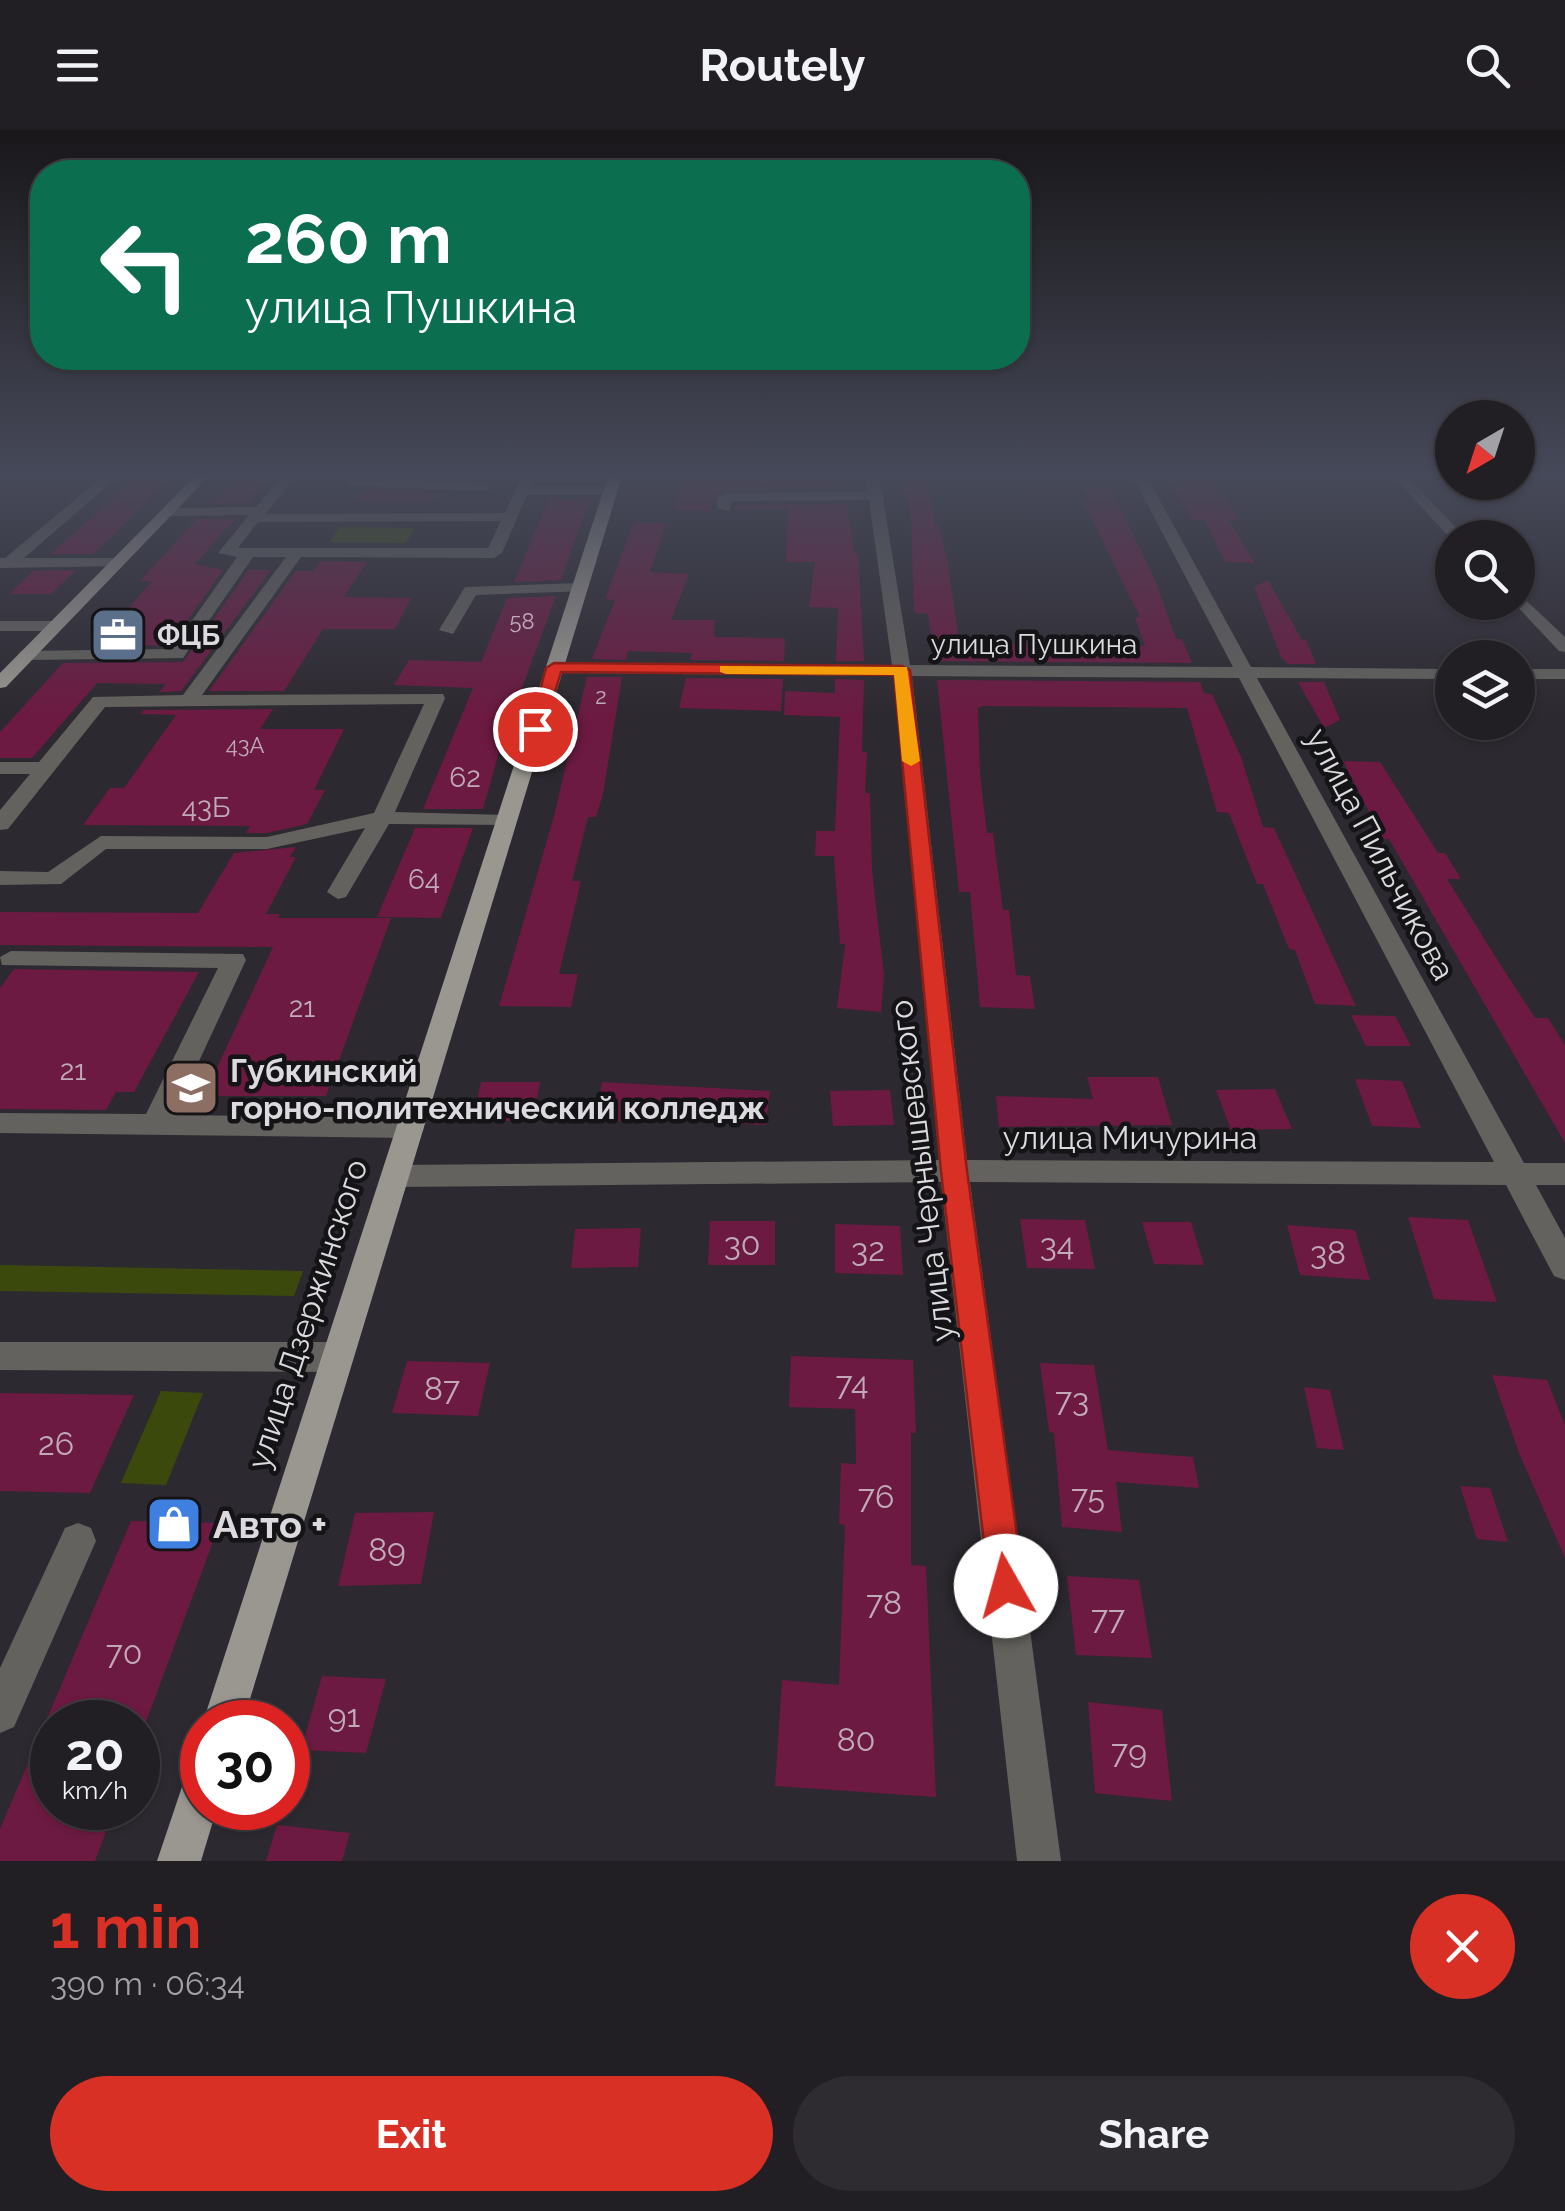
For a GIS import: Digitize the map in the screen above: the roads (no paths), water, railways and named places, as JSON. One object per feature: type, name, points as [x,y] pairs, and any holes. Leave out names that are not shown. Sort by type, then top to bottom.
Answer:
[{"type":"main road","points":[[0,683],[126,554]]},
{"type":"main road","name":"улица Дзержинского","points":[[230,1700],[590,554]]},
{"type":"main road","points":[[179,1861],[189,1830]]},
{"type":"street","points":[[27,655],[177,654],[247,554]]},
{"type":"street","points":[[189,700],[295,554]]},
{"type":"street","name":"улица Чернышевского","points":[[884,554],[902,670],[954,1171],[1038,1861]]},
{"type":"street","name":"улица Пильчикова","points":[[1182,554],[1565,1267]]},
{"type":"street","points":[[5,563],[117,563]]},
{"type":"street","points":[[447,630],[471,590],[579,588]]},
{"type":"street","points":[[1535,616],[1565,648]]},
{"type":"street","points":[[0,626],[55,626]]},
{"type":"street","name":"улица Пушкина","points":[[554,668],[1435,674]]},
{"type":"street","points":[[1535,674],[1565,674]]},
{"type":"street","points":[[0,824],[100,701],[436,698],[382,818],[338,892]]},
{"type":"street","points":[[0,768],[46,768]]},
{"type":"street","points":[[0,878],[53,879],[100,842],[267,843],[382,818],[506,821]]},
{"type":"street","points":[[11,960],[234,960],[156,1125]]},
{"type":"street","points":[[0,1123],[410,1128]]},
{"type":"street","name":"улица Мичурина","points":[[395,1176],[954,1171],[1565,1174]]},
{"type":"street","points":[[0,1356],[337,1357]]},
{"type":"street","points":[[4,1705],[78,1541]]},
{"type":"place","name":"ФЦБ","points":[[118,635]]},
{"type":"place","name":"Губкинский горно-политехнический колледж","points":[[191,1088]]},
{"type":"place","name":"Авто +","points":[[174,1524]]}]
